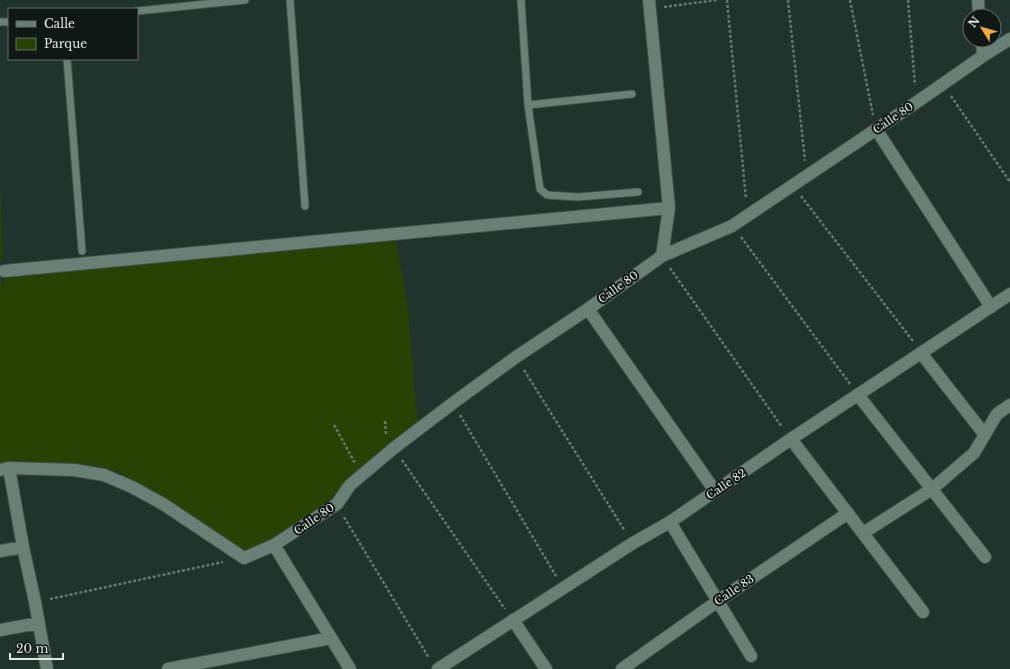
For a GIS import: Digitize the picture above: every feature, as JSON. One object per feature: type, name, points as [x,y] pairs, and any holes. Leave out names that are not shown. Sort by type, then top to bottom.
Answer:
[{"type":"street","points":[[649,5],[669,208],[662,256]]},
{"type":"street","name":"Calle 80","points":[[244,558],[274,545],[336,504],[350,485],[394,448],[452,403],[662,256],[732,226],[1010,39]]},
{"type":"street","points":[[982,48],[983,56]]},
{"type":"street","points":[[876,129],[991,307]]},
{"type":"street","points":[[4,272],[669,208]]},
{"type":"street","name":"Calle 82","points":[[435,666],[513,620],[670,522],[858,394],[1010,294]]},
{"type":"street","points":[[588,309],[715,491]]},
{"type":"street","points":[[921,353],[985,435]]},
{"type":"street","points":[[858,394],[985,557]]},
{"type":"street","points":[[863,533],[932,489],[974,453],[997,414],[1010,405]]},
{"type":"street","points":[[791,439],[923,612]]},
{"type":"street","points":[[47,669],[35,602],[4,469],[74,470],[104,475],[132,487],[163,504],[244,558]]},
{"type":"street","name":"Calle 83","points":[[622,669],[718,601],[848,513]]},
{"type":"street","points":[[670,522],[751,656]]},
{"type":"street","points":[[274,545],[350,669]]},
{"type":"street","points":[[0,551],[23,547]]},
{"type":"street","points":[[513,620],[546,669]]},
{"type":"street","points":[[0,630],[39,623]]},
{"type":"street","points":[[168,669],[331,638]]},
{"type":"lane","points":[[138,12],[245,0]]},
{"type":"lane","points":[[290,0],[305,206]]},
{"type":"lane","points":[[521,0],[528,104],[540,189],[547,195],[578,197],[638,192]]},
{"type":"lane","points":[[67,60],[82,251]]},
{"type":"lane","points":[[528,104],[632,94]]},
{"type":"path","points":[[649,5],[717,0]]},
{"type":"path","points":[[727,0],[748,215]]},
{"type":"path","points":[[788,0],[807,176]]},
{"type":"path","points":[[850,0],[876,129]]},
{"type":"path","points":[[908,0],[917,102]]},
{"type":"path","points":[[942,84],[1010,182]]},
{"type":"path","points":[[792,185],[921,353]]},
{"type":"path","points":[[732,226],[858,394]]},
{"type":"path","points":[[662,256],[791,439]]},
{"type":"path","points":[[516,357],[633,544]]},
{"type":"path","points":[[452,403],[564,588]]},
{"type":"path","points":[[334,425],[362,475]]},
{"type":"path","points":[[394,448],[513,620]]},
{"type":"path","points":[[336,504],[435,666]]},
{"type":"path","points":[[35,602],[244,558]]},
{"type":"green space","points":[[0,182],[3,255],[0,262]]},
{"type":"green space","points":[[395,234],[408,308],[417,418],[421,428],[337,504],[244,558],[163,504],[117,470],[104,475],[0,471],[0,276],[4,287],[4,271]]}]
